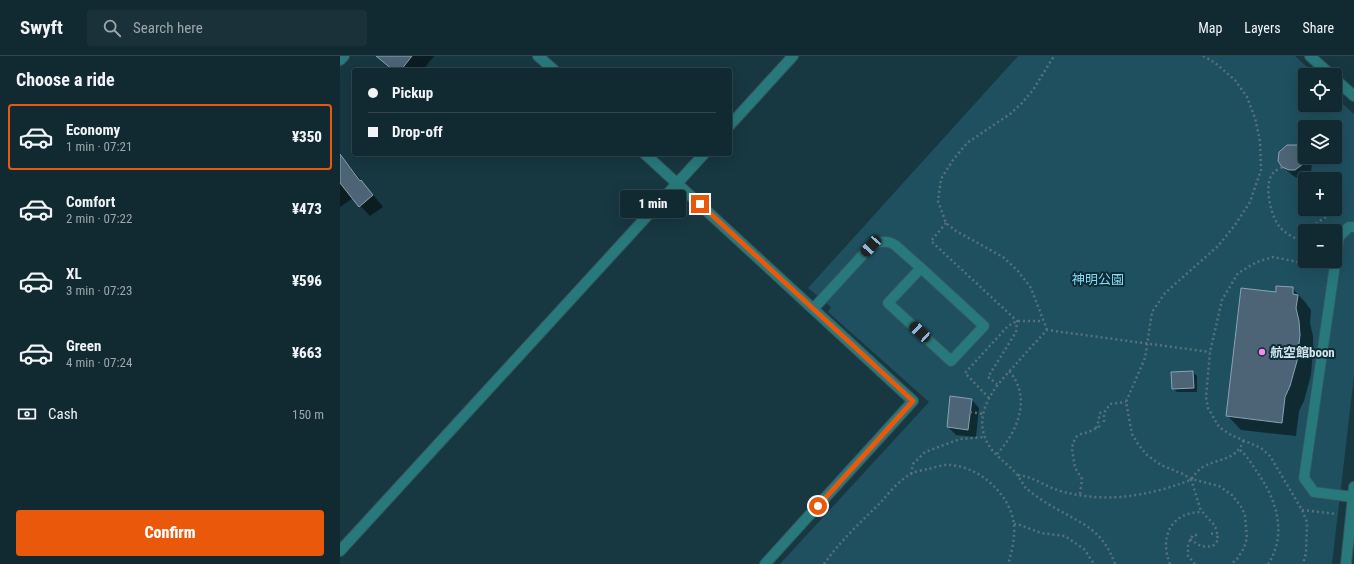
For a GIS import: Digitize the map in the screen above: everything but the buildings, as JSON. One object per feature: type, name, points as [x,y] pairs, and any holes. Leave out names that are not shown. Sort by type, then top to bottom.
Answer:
[{"type":"street","points":[[340,60],[344,56]]},
{"type":"street","points":[[538,56],[552,68]]},
{"type":"street","points":[[732,123],[793,56]]},
{"type":"street","points":[[1310,56],[1323,68]]},
{"type":"street","points":[[1342,85],[1354,96]]},
{"type":"street","points":[[647,156],[814,308],[913,401],[765,564]]},
{"type":"street","points":[[340,551],[702,156]]},
{"type":"street","points":[[1353,497],[1314,492],[1304,478],[1339,237],[1349,227],[1354,227]]},
{"type":"street","points":[[814,308],[871,246],[875,243],[888,241],[921,268],[984,326],[951,361],[888,303],[921,268]]},
{"type":"street","points":[[1346,564],[1354,487]]},
{"type":"path","points":[[1047,330],[1031,288],[1018,271],[1003,257],[956,232],[946,223],[938,201],[941,179],[966,143],[1010,114],[1022,103],[1054,56]]},
{"type":"path","points":[[1202,56],[1214,62],[1235,80],[1247,97],[1255,118],[1260,141],[1261,170],[1250,202],[1235,225],[1218,246],[1165,293],[1152,312],[1145,358],[1126,402],[1132,434],[1147,455],[1161,465],[1191,479],[1219,486],[1232,495],[1242,508],[1245,516],[1247,538],[1244,548],[1237,559],[1231,564]]},
{"type":"path","points":[[1282,167],[1275,171],[1270,181],[1269,202],[1272,215],[1280,227],[1302,242],[1298,262],[1273,257],[1257,262],[1238,273],[1222,300],[1210,352],[1206,397],[1208,408],[1219,427],[1231,435],[1261,448],[1270,456],[1302,510],[1307,522],[1306,553],[1303,564]]},
{"type":"path","points":[[1316,224],[1327,216],[1336,213],[1345,213]]},
{"type":"path","points":[[989,398],[965,373],[1008,326],[1018,321],[1043,321]]},
{"type":"path","points":[[1047,330],[1210,352]]},
{"type":"path","points":[[1047,330],[998,384],[989,398],[983,414],[985,437],[988,445],[1018,475],[1026,487],[1047,503],[1080,522],[1102,539],[1115,564]]},
{"type":"path","points":[[997,454],[1015,430],[1019,419],[1020,398],[1017,379],[1010,371]]},
{"type":"path","points":[[1096,428],[1100,413],[1104,413],[1110,404],[1126,402]]},
{"type":"path","points":[[970,412],[983,414]]},
{"type":"path","points":[[1104,413],[1104,422]]},
{"type":"path","points":[[1080,494],[1082,479],[1075,468],[1072,443],[1076,437],[1100,426]]},
{"type":"path","points":[[911,474],[913,464],[925,452],[960,439],[985,437]]},
{"type":"path","points":[[1018,475],[1029,476],[1064,492],[1108,498],[1128,497],[1180,484],[1191,479],[1200,469],[1209,464],[1225,459],[1240,450],[1244,440]]},
{"type":"path","points":[[1240,450],[1246,455],[1261,476],[1273,500],[1276,511],[1278,522],[1276,543],[1268,564]]},
{"type":"path","points":[[824,564],[837,548],[898,484],[911,474],[922,470],[947,465],[965,468],[977,474],[989,481],[1005,498],[1014,524],[1014,538],[1008,564]]},
{"type":"path","points":[[1190,539],[1201,546],[1208,548],[1214,546],[1218,540],[1213,522],[1202,512],[1191,479]]},
{"type":"path","points":[[1302,510],[1315,510],[1351,516]]},
{"type":"path","points":[[1170,564],[1166,553],[1165,540],[1169,531],[1174,523],[1180,518],[1194,512],[1202,512]]},
{"type":"path","points":[[1014,524],[1041,533],[1065,536],[1084,549],[1094,564]]},
{"type":"path","points":[[1209,534],[1217,533]]},
{"type":"path","points":[[1195,564],[1188,556],[1188,544],[1193,535],[1199,535]]},
{"type":"green space","name":"神明公園","points":[[1018,56],[1295,56],[1308,68],[1298,68],[1298,112],[1342,112],[1342,103],[1354,114],[1354,376],[1332,564],[780,564],[929,402],[828,312],[831,307],[808,288]]},
{"type":"place","name":"航空館boon","points":[[1262,352]]},
{"type":"route","points":[[700,204],[913,401],[818,506]]}]
